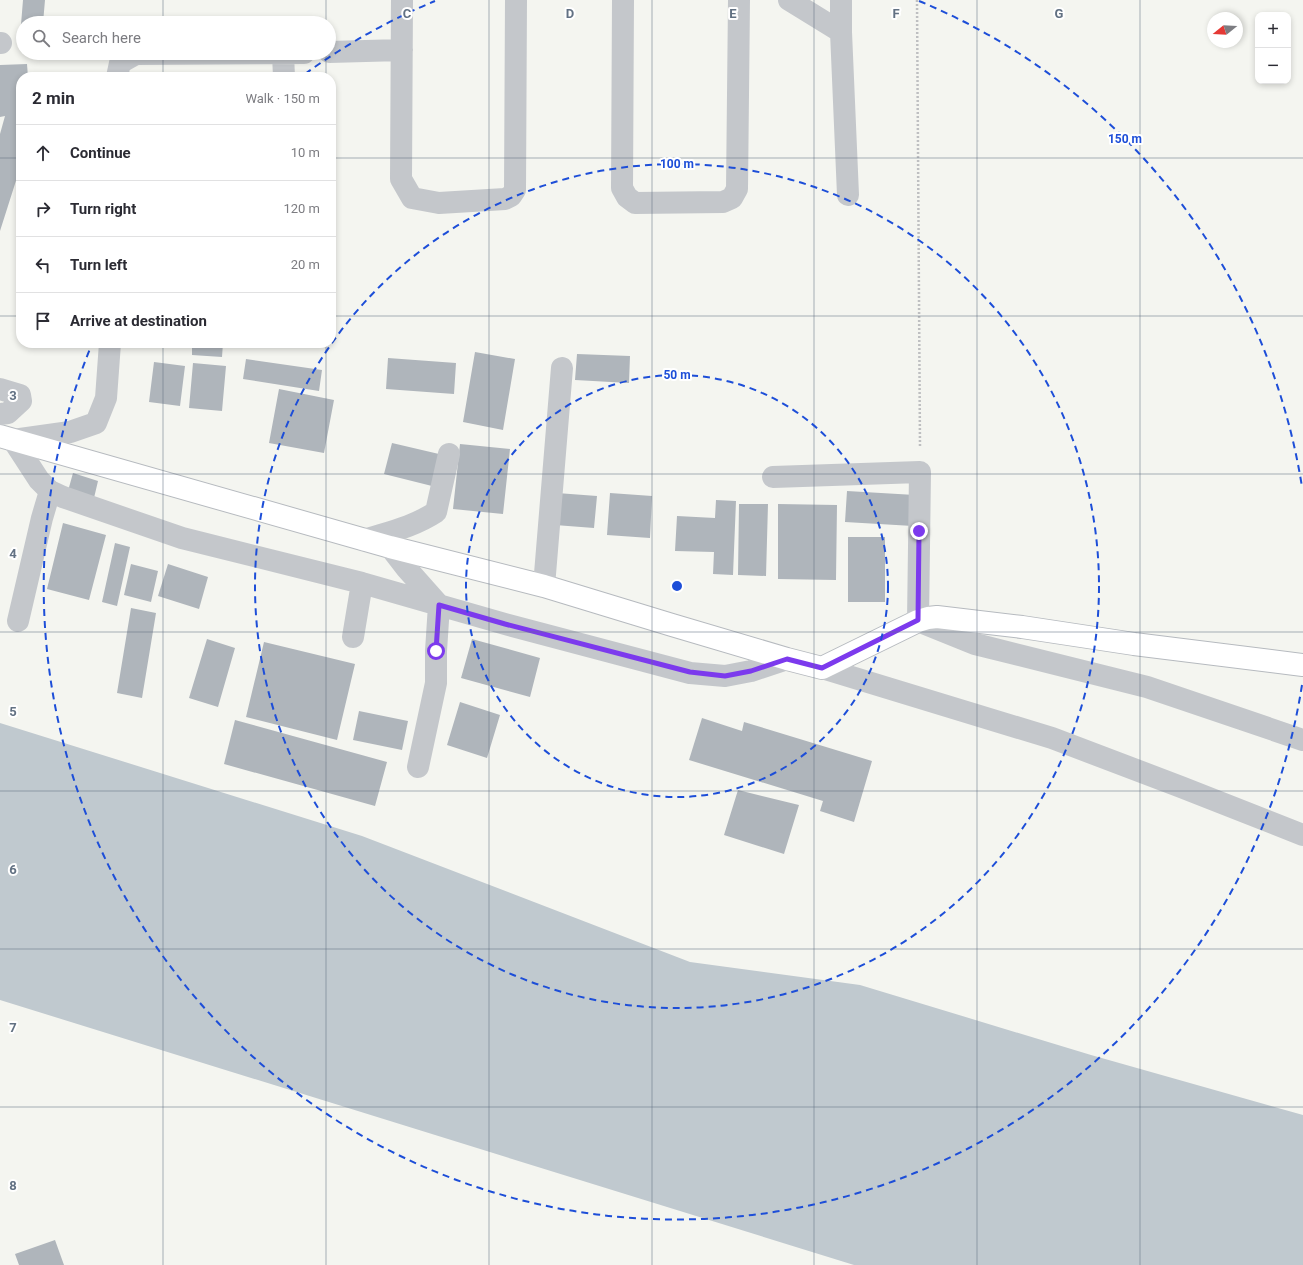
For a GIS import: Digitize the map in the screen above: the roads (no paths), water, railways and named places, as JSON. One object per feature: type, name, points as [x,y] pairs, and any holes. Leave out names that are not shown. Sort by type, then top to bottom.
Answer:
[{"type":"street","points":[[402,0],[401,179],[412,198],[439,203],[505,199],[511,196],[515,190],[516,0]]},
{"type":"street","points":[[623,0],[622,188],[627,197],[636,203],[723,202],[732,198],[737,188],[738,0]]},
{"type":"street","points":[[790,0],[841,32]]},
{"type":"street","points":[[841,0],[848,195]]},
{"type":"street","points":[[336,52],[402,50]]},
{"type":"street","points":[[118,72],[120,63],[125,60]]},
{"type":"street","points":[[286,72],[291,60]]},
{"type":"street","points":[[6,438],[70,432],[96,423],[106,398],[110,348]]},
{"type":"street","points":[[544,586],[562,368]]},
{"type":"street","points":[[0,389],[20,395],[21,401],[8,412],[0,414]]},
{"type":"street","points":[[6,438],[39,480],[50,490],[63,497],[182,538],[362,583],[505,624],[690,672],[725,676],[751,671],[787,659]]},
{"type":"street","points":[[6,438],[364,540],[544,586],[1052,738],[1303,835]]},
{"type":"street","points":[[364,540],[423,521],[436,512],[449,454]]},
{"type":"street","points":[[773,477],[920,472],[918,620]]},
{"type":"street","points":[[18,621],[50,490]]},
{"type":"street","points":[[390,547],[407,569],[439,605],[436,651],[436,683],[418,767]]},
{"type":"street","points":[[354,637],[362,583]]},
{"type":"street","points":[[822,668],[918,620],[937,617],[1022,626],[1134,644],[1303,665]]},
{"type":"street","points":[[918,620],[975,644],[1147,687],[1303,740]]}]
